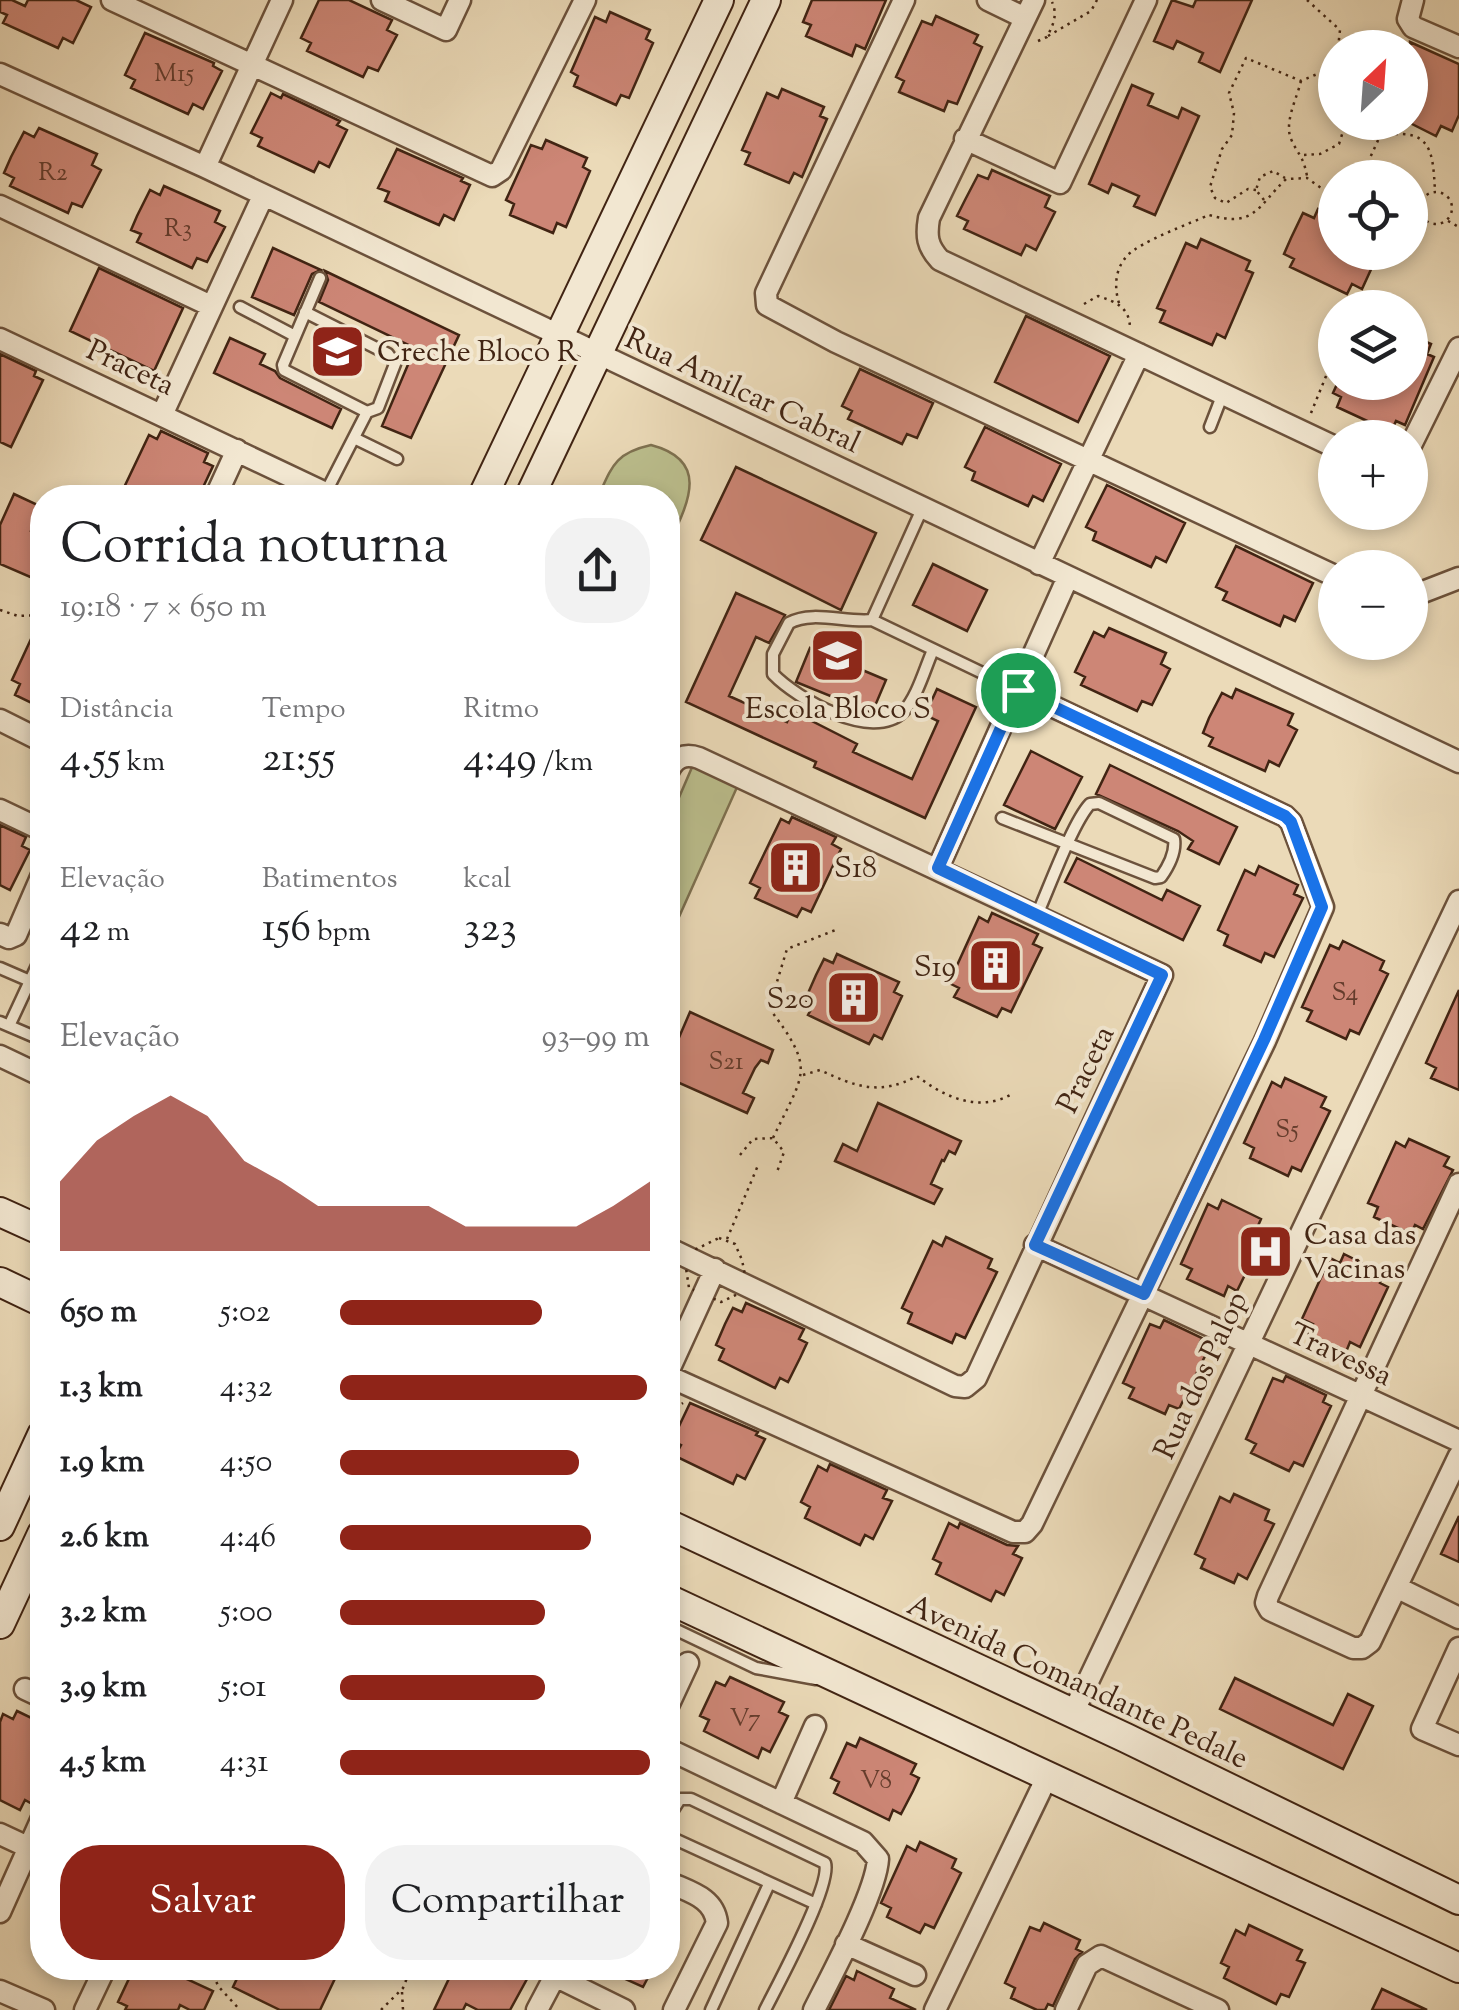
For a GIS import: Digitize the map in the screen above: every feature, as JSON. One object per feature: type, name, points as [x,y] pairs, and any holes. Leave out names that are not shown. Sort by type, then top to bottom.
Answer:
[{"type":"street","points":[[112,0],[496,176],[585,0]]},
{"type":"street","points":[[205,167],[282,0]]},
{"type":"street","points":[[382,0],[446,30],[460,0]]},
{"type":"street","points":[[488,485],[719,0]]},
{"type":"street","points":[[535,485],[766,0]]},
{"type":"street","points":[[904,0],[854,100],[766,293],[766,302],[836,342],[1318,568]]},
{"type":"street","points":[[988,0],[1029,9],[929,218],[926,237],[930,249],[940,260],[1007,288],[1222,396],[1318,439]]},
{"type":"street","points":[[965,139],[1060,183],[1146,0]]},
{"type":"street","points":[[1413,0],[1408,19],[1413,26],[1459,47]]},
{"type":"street","name":"Rua Amilcar Cabral","points":[[0,74],[205,167],[1459,762]]},
{"type":"street","points":[[162,415],[263,196]]},
{"type":"street","points":[[0,206],[211,306]]},
{"type":"street","name":"Praceta","points":[[0,339],[310,485]]},
{"type":"street","points":[[1423,420],[1459,348]]},
{"type":"street","points":[[1039,564],[1091,459],[1132,351]]},
{"type":"street","points":[[221,485],[237,450]]},
{"type":"street","points":[[938,868],[1068,577]]},
{"type":"street","points":[[1428,590],[1459,578]]},
{"type":"street","points":[[680,1380],[1019,1533],[1032,1524],[1264,1040],[1322,907],[1291,822],[1285,816],[1018,690]]},
{"type":"street","points":[[0,720],[30,734]]},
{"type":"street","name":"Praceta","points":[[680,757],[699,758],[1162,975],[976,1378],[965,1387],[955,1386],[680,1253]]},
{"type":"street","points":[[0,810],[30,824]]},
{"type":"street","name":"Rua dos Palop","points":[[1073,1713],[1459,901]]},
{"type":"street","points":[[0,934],[9,938],[16,935],[30,903]]},
{"type":"street","points":[[0,1056],[30,1070]]},
{"type":"street","points":[[1459,1184],[1266,1603],[1270,1610],[1353,1648],[1370,1642],[1459,1456]]},
{"type":"street","points":[[0,1212],[30,1226]]},
{"type":"street","name":"Travessa","points":[[1035,1245],[1459,1441]]},
{"type":"street","points":[[680,1347],[714,1269]]},
{"type":"street","points":[[0,1282],[30,1291]]},
{"type":"street","points":[[0,1526],[30,1461]]},
{"type":"street","name":"Avenida Comandante Pedale","points":[[680,1530],[1073,1713],[1459,1900]]},
{"type":"street","points":[[0,1624],[30,1560]]},
{"type":"street","points":[[1398,1588],[1459,1618]]},
{"type":"street","points":[[680,1605],[1459,1968]]},
{"type":"street","points":[[1459,1648],[1422,1729],[1459,1745]]},
{"type":"street","points":[[680,1680],[688,1663]]},
{"type":"street","points":[[780,1803],[815,1726]]},
{"type":"street","points":[[680,1755],[863,1842],[878,1858],[846,1944],[814,2010]]},
{"type":"street","points":[[936,2010],[1048,1775]]},
{"type":"street","points":[[0,1834],[30,1848],[0,1912]]},
{"type":"street","points":[[674,2010],[717,1923],[716,1910],[709,1902],[680,1888]]},
{"type":"street","points":[[846,1944],[915,1976]]},
{"type":"street","points":[[1066,2010],[1087,1965],[1101,1956],[1218,2010]]},
{"type":"street","points":[[85,2010],[99,1980]]},
{"type":"street","points":[[537,2010],[553,1980]]},
{"type":"street","points":[[563,1980],[624,2010]]},
{"type":"street","points":[[0,1990],[44,2010]]},
{"type":"lane","points":[[305,312],[392,357],[395,370],[378,408],[366,412],[284,370],[283,366],[305,312],[320,278]]},
{"type":"lane","points":[[240,307],[295,336]]},
{"type":"lane","points":[[1210,427],[1222,396]]},
{"type":"lane","points":[[335,485],[366,412]]},
{"type":"lane","points":[[354,438],[397,458]]},
{"type":"lane","points":[[872,620],[922,509]]},
{"type":"lane","points":[[933,650],[905,710],[886,724],[866,724],[842,714],[789,690],[773,674],[774,654],[782,634],[798,618],[872,620],[1018,690]]},
{"type":"lane","points":[[1002,818],[1068,846],[1154,878],[1166,870],[1176,846],[1168,834],[1099,803],[1090,804],[1084,809],[1068,846],[1036,915]]},
{"type":"lane","points":[[0,968],[30,982],[4,1024],[30,1035]]},
{"type":"lane","points":[[680,1632],[756,1668],[808,1679],[838,1678]]},
{"type":"lane","points":[[680,1799],[691,1799],[825,1862],[828,1872],[816,1904],[765,2010]]},
{"type":"lane","points":[[680,1842],[816,1904]]},
{"type":"lane","points":[[713,2009],[769,1884]]},
{"type":"path","points":[[1047,37],[1091,11],[1097,0]]},
{"type":"path","points":[[1306,0],[1340,30]]},
{"type":"path","points":[[1266,201],[1256,190],[1248,188],[1226,204],[1215,198],[1210,187],[1222,148],[1232,134],[1234,113],[1229,93],[1246,58],[1301,82]]},
{"type":"path","points":[[1307,178],[1303,155],[1289,136],[1290,115],[1301,82],[1318,74]]},
{"type":"path","points":[[1303,155],[1320,154],[1340,140]]},
{"type":"path","points":[[1423,140],[1433,154],[1435,192]]},
{"type":"path","points":[[1256,190],[1266,172],[1280,173],[1286,179]]},
{"type":"path","points":[[1132,351],[1129,315],[1118,302],[1114,286],[1127,256],[1209,215],[1232,221],[1256,214],[1286,179],[1307,178],[1318,186]]},
{"type":"path","points":[[1428,221],[1436,224],[1446,220],[1452,210],[1448,197],[1435,192]]},
{"type":"path","points":[[1428,197],[1435,192]]},
{"type":"path","points":[[1452,210],[1459,213]]},
{"type":"path","points":[[1446,220],[1459,227]]},
{"type":"path","points":[[1072,322],[1085,302],[1098,296],[1118,302]]},
{"type":"path","points":[[1316,426],[1311,412],[1318,395]]},
{"type":"path","points":[[0,610],[30,615]]},
{"type":"path","points":[[773,1138],[802,1076],[802,1059],[770,1008],[787,949],[838,929]]},
{"type":"path","points":[[802,1076],[820,1070],[878,1090],[918,1076],[940,1094],[978,1103],[1002,1100],[1012,1094]]},
{"type":"path","points":[[740,1155],[752,1138],[773,1138]]},
{"type":"path","points":[[773,1138],[784,1152],[777,1172]]},
{"type":"path","points":[[726,1240],[759,1164]]},
{"type":"path","points":[[216,1980],[239,2010]]},
{"type":"path","points":[[402,2010],[406,1980]]},
{"type":"path","points":[[382,2010],[403,1988]]},
{"type":"green space","points":[[651,445],[682,462],[690,486],[680,519],[680,485],[603,485],[616,462]]},
{"type":"green space","points":[[693,765],[738,785],[680,915],[680,795]]},
{"type":"building","points":[[0,0],[25,6],[28,0],[76,0],[91,7],[73,43],[63,38],[58,48],[3,23],[7,15],[0,12]]},
{"type":"building","points":[[319,0],[349,0],[392,20],[387,30],[397,35],[378,71],[368,67],[363,77],[307,51],[311,43],[301,38]]},
{"type":"building","points":[[812,0],[886,0],[865,49],[856,45],[852,56],[806,36],[811,25],[803,22]]},
{"type":"building","points":[[1172,0],[1193,7],[1196,0],[1252,0],[1220,72],[1199,62],[1203,53],[1177,41],[1173,49],[1154,41]]},
{"type":"building","points":[[610,12],[650,30],[646,39],[653,43],[629,98],[621,95],[616,105],[574,86],[578,76],[571,72],[595,17],[606,22]]},
{"type":"building","points":[[936,16],[978,35],[974,43],[982,47],[957,104],[948,101],[944,111],[899,92],[904,81],[896,77],[922,21],[932,25]]},
{"type":"building","name":"M15","points":[[145,33],[214,63],[222,71],[203,109],[193,104],[188,114],[131,88],[135,80],[125,75]]},
{"type":"building","points":[[1428,50],[1459,64],[1459,115],[1452,131],[1441,126],[1436,136],[1428,132]]},
{"type":"building","points":[[1132,85],[1153,94],[1148,105],[1178,118],[1182,108],[1199,116],[1155,215],[1134,206],[1139,196],[1112,184],[1108,193],[1089,184]]},
{"type":"building","points":[[782,89],[824,107],[820,116],[827,119],[802,177],[794,173],[789,183],[745,164],[750,153],[742,150],[767,93],[778,98]]},
{"type":"building","points":[[271,93],[281,98],[283,94],[340,121],[337,125],[347,130],[329,167],[319,162],[314,172],[258,146],[262,138],[251,133]]},
{"type":"building","points":[[39,128],[97,154],[92,165],[101,170],[82,207],[72,203],[68,213],[10,186],[14,178],[4,173],[11,157],[24,132],[34,137]]},
{"type":"building","points":[[546,140],[587,158],[583,167],[590,171],[566,227],[557,223],[553,233],[510,215],[514,204],[506,200],[531,145],[542,149]]},
{"type":"building","points":[[397,149],[463,178],[461,181],[470,185],[454,220],[444,215],[439,225],[385,201],[389,192],[378,188]]},
{"type":"building","points":[[992,170],[1050,196],[1045,207],[1055,212],[1036,250],[1026,245],[1021,255],[964,229],[968,221],[957,216],[978,175],[988,179]]},
{"type":"building","points":[[164,186],[220,211],[215,222],[225,227],[207,262],[197,258],[192,268],[137,242],[141,234],[131,230],[137,216],[150,190],[160,195]]},
{"type":"building","points":[[1318,209],[1318,270],[1371,270],[1362,289],[1352,284],[1349,290],[1339,290],[1290,267],[1294,259],[1284,254],[1303,213],[1314,218]]},
{"type":"building","points":[[1201,239],[1250,261],[1246,270],[1253,273],[1225,338],[1217,334],[1212,345],[1160,322],[1165,311],[1157,308],[1186,243],[1197,248]]},
{"type":"building","points":[[273,248],[321,270],[312,274],[294,315],[252,297]]},
{"type":"building","points":[[99,268],[183,308],[154,371],[70,331]]},
{"type":"building","points":[[325,271],[459,335],[411,438],[382,426],[415,348],[319,302],[328,280]]},
{"type":"building","points":[[1026,316],[1110,356],[1078,422],[995,382]]},
{"type":"building","points":[[230,338],[265,354],[260,364],[280,378],[341,409],[332,428],[214,373]]},
{"type":"building","points":[[0,354],[36,371],[34,376],[43,380],[11,447],[0,442]]},
{"type":"building","points":[[860,369],[933,403],[917,438],[907,434],[902,444],[848,419],[852,411],[842,406]]},
{"type":"building","points":[[1340,400],[1416,400],[1407,420],[1365,420],[1337,407]]},
{"type":"building","points":[[985,427],[1061,464],[1043,501],[1033,496],[1028,506],[972,480],[975,472],[965,467]]},
{"type":"building","points":[[161,431],[208,453],[204,462],[213,466],[204,485],[125,485],[149,435],[157,439]]},
{"type":"building","points":[[736,467],[876,533],[841,610],[701,540]]},
{"type":"building","points":[[1107,485],[1185,523],[1166,562],[1156,557],[1151,567],[1093,540],[1096,532],[1086,527]]},
{"type":"building","points":[[14,494],[30,501],[30,577],[0,564],[0,525]]},
{"type":"building","points":[[1236,546],[1313,583],[1295,621],[1284,616],[1280,626],[1223,600],[1227,592],[1216,587]]},
{"type":"building","points":[[933,564],[987,590],[967,631],[913,605]]},
{"type":"building","points":[[736,593],[785,615],[769,643],[756,637],[729,696],[787,722],[792,711],[857,744],[853,752],[912,779],[938,721],[925,715],[937,689],[976,707],[925,818],[686,702]]},
{"type":"building","points":[[1109,628],[1166,653],[1161,664],[1170,669],[1152,705],[1142,701],[1137,711],[1081,685],[1085,677],[1075,672],[1094,632],[1104,637]]},
{"type":"building","points":[[30,641],[30,702],[15,695],[20,684],[12,680]]},
{"type":"building","points":[[810,648],[886,680],[872,713],[796,682]]},
{"type":"building","points":[[1236,689],[1293,714],[1288,725],[1297,730],[1279,766],[1269,761],[1265,771],[1209,746],[1213,738],[1203,733],[1209,718],[1222,693],[1232,698]]},
{"type":"building","points":[[1031,751],[1082,777],[1055,829],[1004,805]]},
{"type":"building","points":[[1110,765],[1237,827],[1219,864],[1188,849],[1193,841],[1178,831],[1096,794]]},
{"type":"building","name":"S18","points":[[792,817],[836,837],[832,844],[841,849],[811,912],[802,908],[797,917],[755,898],[760,888],[750,883],[781,819],[789,823]]},
{"type":"building","points":[[0,825],[26,837],[22,846],[30,850],[10,890],[0,885]]},
{"type":"building","points":[[1077,858],[1162,900],[1167,890],[1200,906],[1183,940],[1065,882]]},
{"type":"building","points":[[1259,866],[1298,885],[1294,894],[1303,898],[1274,957],[1265,953],[1261,962],[1224,945],[1228,935],[1218,930],[1245,870],[1255,875]]},
{"type":"building","name":"S19","points":[[992,913],[1038,934],[1033,944],[1042,948],[1011,1012],[1002,1008],[997,1017],[954,997],[959,988],[949,983],[979,917],[988,922]]},
{"type":"building","points":[[1343,941],[1384,961],[1380,970],[1388,974],[1359,1034],[1350,1030],[1346,1039],[1307,1021],[1312,1011],[1302,1007],[1330,945],[1339,949]]},
{"type":"building","name":"S20","points":[[837,954],[899,982],[894,992],[902,996],[882,1039],[874,1035],[869,1044],[808,1015],[814,1004],[805,1000],[816,975],[824,959],[833,963]]},
{"type":"building","points":[[1459,990],[1459,1090],[1431,1078],[1436,1068],[1426,1063]]},
{"type":"building","points":[[690,1012],[773,1050],[768,1063],[761,1060],[755,1068],[743,1093],[754,1098],[747,1113],[680,1083],[680,1035]]},
{"type":"building","points":[[1285,1078],[1326,1097],[1321,1107],[1330,1111],[1301,1171],[1292,1167],[1288,1176],[1250,1158],[1254,1148],[1244,1143],[1272,1082],[1281,1087]]},
{"type":"building","points":[[878,1103],[961,1141],[955,1154],[949,1151],[942,1160],[931,1184],[942,1189],[934,1204],[835,1161],[843,1144],[857,1151]]},
{"type":"building","points":[[1409,1139],[1449,1157],[1444,1166],[1453,1170],[1423,1229],[1415,1225],[1411,1234],[1374,1217],[1378,1207],[1368,1203],[1396,1142],[1405,1147]]},
{"type":"building","points":[[1222,1200],[1261,1219],[1257,1228],[1266,1232],[1237,1291],[1228,1286],[1224,1296],[1187,1279],[1192,1269],[1181,1264],[1208,1204],[1218,1209]]},
{"type":"building","points":[[946,1237],[992,1259],[988,1268],[997,1272],[965,1338],[956,1334],[952,1343],[908,1323],[912,1313],[902,1308],[933,1241],[942,1246]]},
{"type":"building","points":[[1344,1254],[1384,1274],[1380,1283],[1388,1287],[1360,1347],[1350,1342],[1346,1352],[1308,1334],[1313,1324],[1302,1319],[1330,1258],[1340,1263]]},
{"type":"building","points":[[746,1303],[804,1329],[799,1339],[807,1343],[800,1358],[788,1382],[780,1378],[775,1388],[719,1360],[724,1349],[716,1345],[725,1324],[733,1308],[742,1312]]},
{"type":"building","points":[[1164,1320],[1202,1338],[1198,1347],[1207,1352],[1179,1409],[1169,1405],[1165,1414],[1129,1398],[1134,1388],[1123,1383],[1150,1324],[1160,1328]]},
{"type":"building","points":[[1286,1376],[1326,1395],[1323,1402],[1331,1406],[1303,1466],[1294,1462],[1289,1471],[1251,1453],[1256,1444],[1246,1439],[1273,1378],[1283,1382]]},
{"type":"building","points":[[690,1403],[758,1432],[756,1435],[765,1439],[745,1479],[737,1475],[733,1484],[680,1458],[680,1424]]},
{"type":"building","points":[[830,1464],[887,1490],[883,1498],[892,1501],[873,1539],[865,1535],[860,1545],[805,1518],[810,1507],[801,1502],[818,1466],[827,1471]]},
{"type":"building","points":[[1234,1494],[1269,1510],[1265,1520],[1274,1524],[1247,1579],[1238,1574],[1234,1583],[1201,1568],[1205,1559],[1195,1554],[1220,1497],[1230,1502]]},
{"type":"building","points":[[1459,1516],[1459,1562],[1441,1554]]},
{"type":"building","points":[[949,1523],[958,1528],[960,1523],[1007,1545],[1018,1546],[1013,1554],[1022,1558],[1004,1595],[996,1591],[991,1601],[936,1574],[941,1563],[933,1559]]},
{"type":"building","points":[[730,1677],[784,1702],[779,1712],[788,1716],[770,1752],[762,1748],[758,1758],[704,1731],[709,1720],[700,1716],[716,1682],[725,1686]]},
{"type":"building","points":[[1235,1678],[1333,1725],[1348,1694],[1373,1706],[1343,1769],[1220,1709]]},
{"type":"building","points":[[17,1711],[30,1717],[30,1803],[25,1800],[20,1810],[0,1800],[0,1722],[3,1714],[13,1719]]},
{"type":"building","points":[[860,1738],[916,1764],[911,1774],[919,1778],[913,1791],[901,1814],[893,1810],[889,1820],[834,1793],[839,1782],[831,1778],[847,1743],[856,1747]]},
{"type":"building","points":[[920,1842],[956,1859],[952,1868],[961,1873],[934,1928],[925,1924],[920,1933],[887,1917],[891,1908],[881,1903],[907,1846],[916,1851]]},
{"type":"building","points":[[1044,1923],[1080,1940],[1076,1949],[1082,1952],[1053,2006],[1048,2004],[1045,2010],[1037,2010],[1011,1998],[1015,1988],[1005,1983],[1030,1927],[1040,1931]]},
{"type":"building","points":[[1249,1925],[1302,1950],[1297,1960],[1305,1963],[1289,1997],[1281,1994],[1276,2004],[1224,1978],[1229,1967],[1221,1963],[1236,1930],[1245,1935]]},
{"type":"building","points":[[857,1971],[894,1989],[890,1998],[916,2010],[829,2010],[846,1976],[854,1980]]},
{"type":"building","points":[[128,1980],[189,1980],[213,1991],[204,2010],[180,2005],[178,2010],[125,2010],[127,2006],[118,2002]]},
{"type":"building","points":[[236,1980],[334,1980],[320,2010],[280,2010],[233,1987]]},
{"type":"building","points":[[448,1980],[526,1980],[510,2010],[478,2010],[466,2004],[463,2010],[434,2010]]},
{"type":"building","points":[[628,1980],[647,1980],[643,1987]]},
{"type":"building","points":[[1382,1989],[1427,2010],[1372,2010]]},
{"type":"place","name":"Creche Bloco R","points":[[338,351]]},
{"type":"place","name":"Escola Bloco S","points":[[838,655]]},
{"type":"place","name":"S18","points":[[795,867]]},
{"type":"place","name":"S19","points":[[995,966]]},
{"type":"place","name":"S20","points":[[853,998]]},
{"type":"place","name":"Casa das Vacinas","points":[[1265,1251]]},
{"type":"route","points":[[1018,690],[1285,816],[1291,822],[1322,907],[1144,1294],[1035,1245],[1162,975],[938,868],[1018,690]]}]
